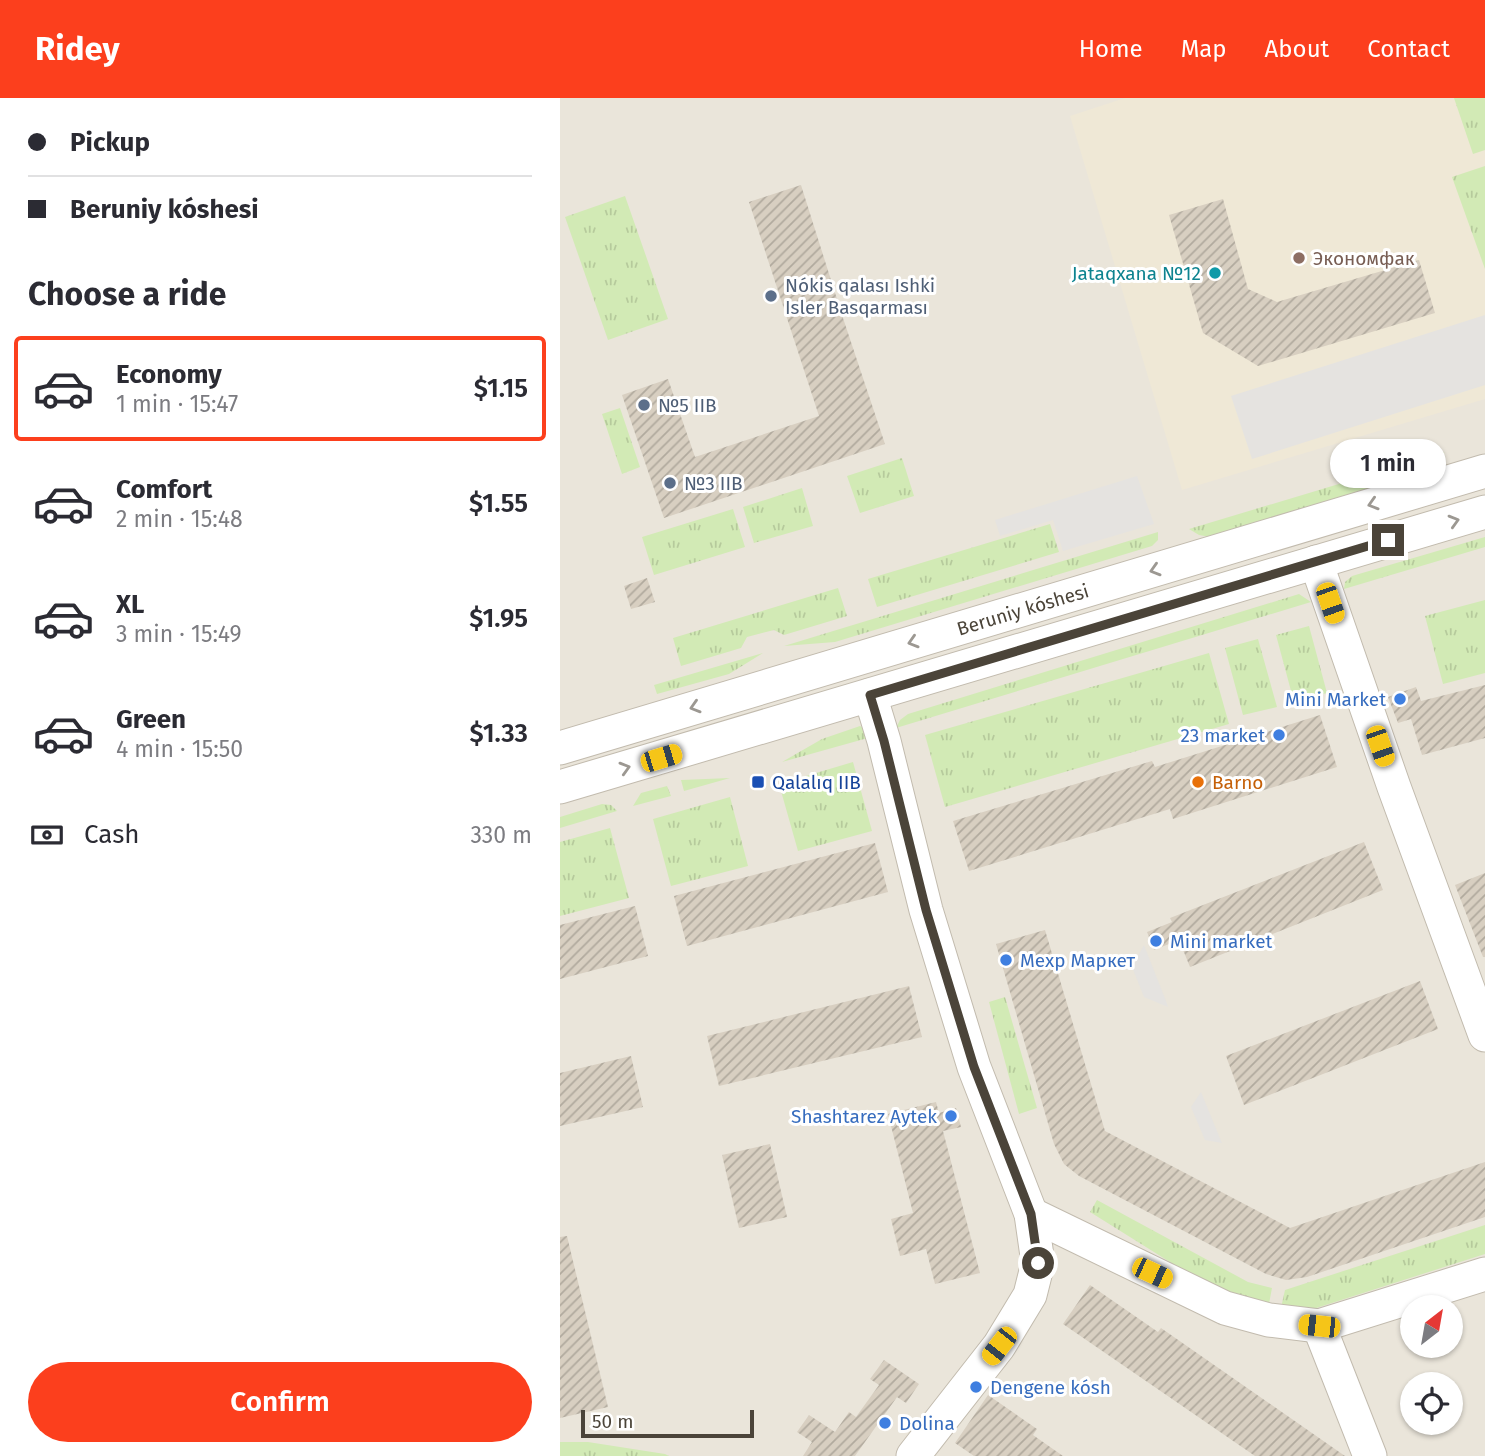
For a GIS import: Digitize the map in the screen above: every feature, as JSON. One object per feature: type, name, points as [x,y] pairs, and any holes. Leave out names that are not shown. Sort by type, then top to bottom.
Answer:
[{"type":"street","name":"Beruniy kóshesi","points":[[560,748],[1485,471]]},
{"type":"street","name":"Beruniy kóshesi","points":[[560,788],[1485,512]]},
{"type":"street","points":[[1316,562],[1394,787],[1485,1035]]},
{"type":"street","points":[[870,695],[922,897],[974,1067],[1031,1214],[1038,1263],[1030,1296],[999,1346],[913,1456]]},
{"type":"street","points":[[1031,1214],[1225,1308],[1269,1320],[1319,1326],[1485,1274]]},
{"type":"street","points":[[1319,1326],[1370,1456]]},
{"type":"shaded area","points":[[560,98],[1485,98],[1485,1456],[560,1456]]},
{"type":"shaded area","name":"Экономфак","points":[[1125,98],[1485,98],[1485,399],[1182,490],[1070,116]]},
{"type":"shaded area","points":[[1485,315],[1485,385],[1252,459],[1231,396]]},
{"type":"shaded area","points":[[1137,476],[1154,524],[1063,551],[1053,520],[1000,536],[995,520]]},
{"type":"shaded area","points":[[1144,945],[1168,1007],[1144,997],[1132,967]]},
{"type":"shaded area","points":[[1201,1092],[1222,1143],[1205,1140],[1191,1107]]},
{"type":"green space","points":[[1454,98],[1485,98],[1485,150],[1473,154]]},
{"type":"green space","points":[[1485,166],[1485,269],[1452,177]]},
{"type":"green space","points":[[625,196],[668,319],[608,340],[565,217]]},
{"type":"green space","points":[[620,408],[640,467],[622,474],[602,414]]},
{"type":"green space","points":[[1445,452],[1409,476],[1210,537],[1189,529]]},
{"type":"green space","points":[[902,458],[914,496],[860,513],[847,476]]},
{"type":"green space","points":[[802,488],[813,526],[754,543],[743,507]]},
{"type":"green space","points":[[733,509],[745,547],[654,575],[642,537]]},
{"type":"green space","points":[[1050,524],[1059,552],[877,607],[868,579]]},
{"type":"green space","points":[[1158,532],[1158,540],[1152,546],[835,642],[784,646]]},
{"type":"green space","points":[[1485,537],[1485,547],[1344,589],[1345,582],[1352,576]]},
{"type":"green space","points":[[838,588],[847,616],[784,635],[774,630],[747,637],[741,648],[681,666],[673,638]]},
{"type":"green space","points":[[1299,594],[1311,602],[896,728],[900,720],[908,714]]},
{"type":"green space","points":[[1485,600],[1485,673],[1443,684],[1425,616]]},
{"type":"green space","points":[[1309,626],[1327,693],[1294,702],[1276,635]]},
{"type":"green space","points":[[1258,639],[1277,707],[1243,715],[1225,648]]},
{"type":"green space","points":[[763,653],[729,674],[657,694],[654,685]]},
{"type":"green space","points":[[1209,653],[1229,724],[945,807],[925,735]]},
{"type":"green space","points":[[860,726],[875,736],[782,762],[822,739]]},
{"type":"green space","points":[[853,762],[872,831],[798,851],[779,784]]},
{"type":"green space","points":[[730,778],[684,791],[681,780]]},
{"type":"green space","points":[[667,786],[671,796],[633,806],[641,793]]},
{"type":"green space","points":[[730,797],[748,866],[671,886],[653,819]]},
{"type":"green space","points":[[602,804],[611,805],[617,811],[560,828],[560,817]]},
{"type":"green space","points":[[610,828],[629,898],[560,916],[560,842]]},
{"type":"green space","points":[[1005,997],[1037,1108],[1019,1114],[989,1002]]},
{"type":"green space","points":[[1097,1200],[1248,1282],[1272,1288],[1268,1309],[1229,1299],[1090,1212]]},
{"type":"green space","points":[[1485,1225],[1485,1254],[1310,1310],[1281,1308],[1285,1290]]},
{"type":"green space","points":[[560,1442],[588,1442],[669,1456],[560,1456]]},
{"type":"building","points":[[801,185],[885,444],[664,518],[622,395],[668,379],[695,457],[819,416],[749,202]]},
{"type":"building","name":"Jataqxana №12","points":[[1223,199],[1248,289],[1277,302],[1419,260],[1435,313],[1258,366],[1203,333],[1169,215]]},
{"type":"building","points":[[647,578],[655,602],[631,609],[624,586]]},
{"type":"building","points":[[1485,685],[1485,738],[1422,755],[1411,719],[1398,723],[1388,697],[1416,687],[1421,701]]},
{"type":"building","points":[[1320,715],[1337,767],[1173,819],[1170,809],[969,871],[953,821],[1152,761],[1155,767]]},
{"type":"building","points":[[1364,842],[1383,890],[1190,967],[1179,940],[1154,950],[1147,932],[1172,922],[1170,918]]},
{"type":"building","points":[[875,843],[888,892],[687,946],[674,896]]},
{"type":"building","points":[[1485,873],[1485,957],[1483,957],[1455,885]]},
{"type":"building","points":[[635,906],[648,956],[560,979],[560,925]]},
{"type":"building","points":[[1045,930],[1105,1131],[1290,1228],[1485,1162],[1485,1217],[1307,1277],[1286,1280],[1266,1274],[1079,1176],[1064,1164],[1054,1144],[996,944]]},
{"type":"building","points":[[1420,981],[1438,1029],[1244,1105],[1226,1056]]},
{"type":"building","points":[[909,986],[922,1037],[719,1086],[707,1036]]},
{"type":"building","points":[[631,1056],[643,1107],[560,1126],[560,1073]]},
{"type":"building","points":[[936,1102],[939,1113],[956,1108],[961,1127],[943,1131],[980,1273],[935,1284],[926,1249],[900,1256],[891,1219],[913,1213],[888,1114]]},
{"type":"building","points":[[770,1144],[787,1217],[739,1228],[722,1155]]},
{"type":"building","points":[[567,1236],[608,1407],[560,1418],[560,1237]]},
{"type":"building","points":[[1090,1285],[1158,1332],[1161,1328],[1345,1456],[1255,1456],[1063,1324]]},
{"type":"building","points":[[884,1360],[919,1384],[906,1403],[897,1397],[855,1456],[803,1456],[812,1442],[797,1432],[809,1415],[835,1432],[849,1412],[856,1417],[879,1385],[870,1379]]},
{"type":"building","points":[[988,1395],[1037,1429],[1033,1435],[1063,1456],[974,1456],[955,1443]]},
{"type":"place","name":"Экономфак","points":[[1299,258]]},
{"type":"place","name":"Jataqxana №12","points":[[1215,273]]},
{"type":"place","name":"Nókis qalası Ishki Isler Basqarması","points":[[771,296]]},
{"type":"place","name":"№5 IIB","points":[[644,405]]},
{"type":"place","name":"№3 IIB","points":[[670,483]]},
{"type":"place","name":"Mini Market","points":[[1400,699]]},
{"type":"place","name":"23 market","points":[[1279,735]]},
{"type":"place","name":"Qalalıq IIB","points":[[758,782]]},
{"type":"place","name":"Barno","points":[[1198,782]]},
{"type":"place","name":"Mini market","points":[[1156,941]]},
{"type":"place","name":"Мехр Маркет","points":[[1006,960]]},
{"type":"place","name":"Shashtarez Aytek","points":[[951,1116]]},
{"type":"place","name":"Dengene kósh","points":[[976,1387]]},
{"type":"place","name":"Dolina","points":[[885,1423]]},
{"type":"route","points":[[1038,1263],[1031,1214],[974,1067],[926,910],[870,695],[1388,540]]}]
